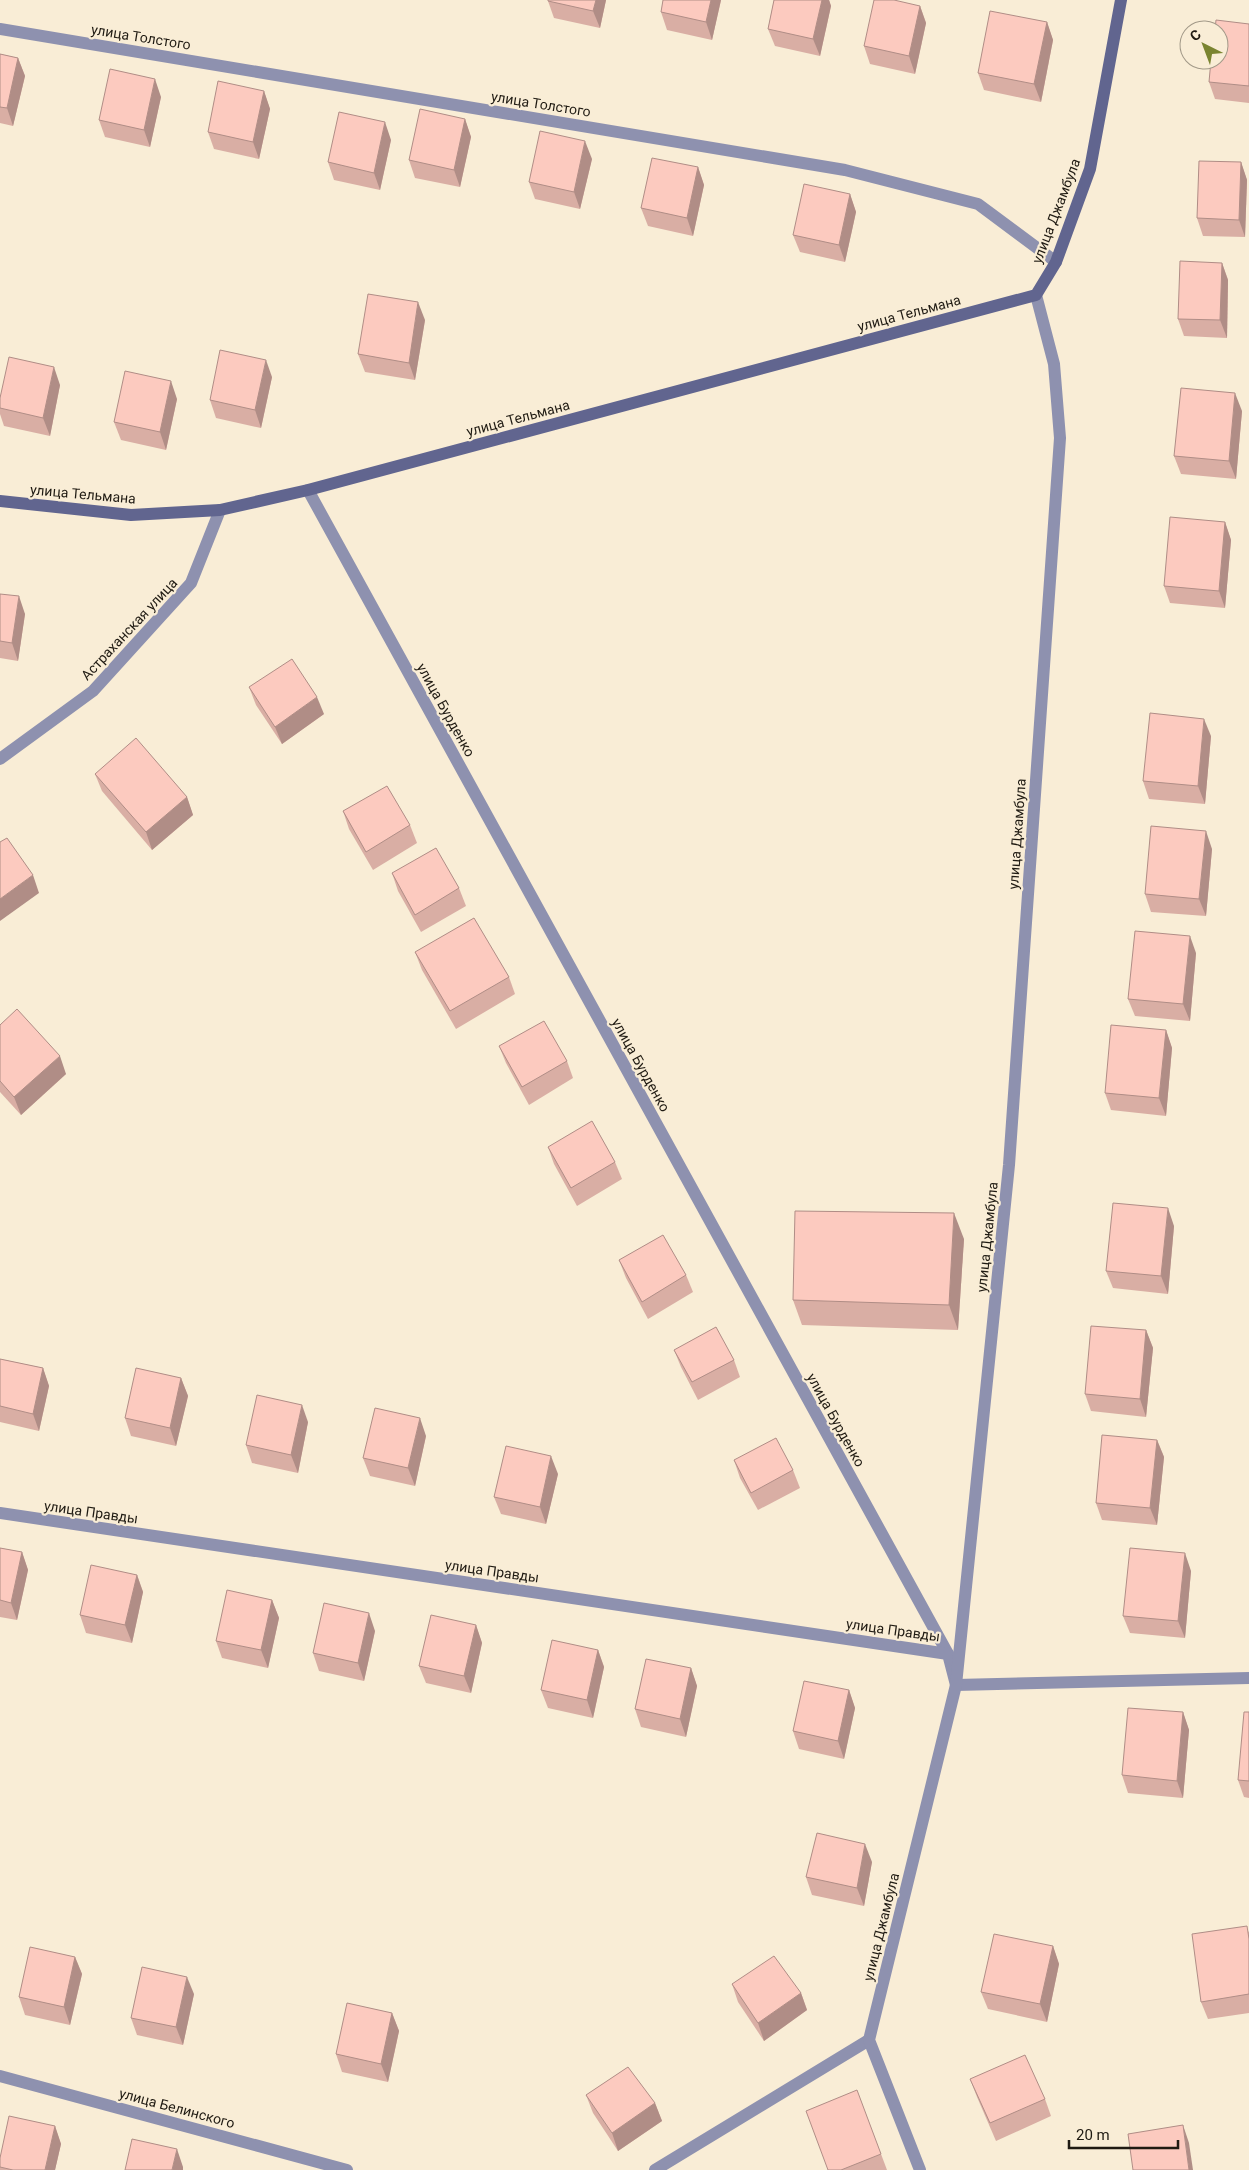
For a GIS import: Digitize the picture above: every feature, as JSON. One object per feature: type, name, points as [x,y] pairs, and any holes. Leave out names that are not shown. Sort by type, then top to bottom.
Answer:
[{"type":"main road","name":"улица Джамбула","points":[[1036,295],[1056,262],[1090,168],[1121,0]]},
{"type":"main road","name":"улица Тельмана","points":[[0,501],[131,515],[220,510],[308,490],[1036,295]]},
{"type":"street","name":"улица Толстого","points":[[0,29],[845,170],[978,204],[1056,262]]},
{"type":"street","name":"улица Джамбула","points":[[869,2040],[956,1685],[1009,1165],[1060,438],[1054,364],[1036,295]]},
{"type":"street","name":"улица Бурденко","points":[[308,490],[948,1654]]},
{"type":"street","name":"Астраханская улица","points":[[0,759],[94,691],[191,583],[220,510]]},
{"type":"street","name":"улица Правды","points":[[0,1513],[948,1654],[956,1685]]},
{"type":"street","points":[[956,1685],[1249,1678]]},
{"type":"street","points":[[655,2170],[869,2040],[920,2170]]},
{"type":"street","name":"улица Белинского","points":[[0,2076],[347,2170]]},
{"type":"building","points":[[548,0],[596,0],[593,11]]},
{"type":"building","points":[[663,0],[711,0],[706,22],[661,12]]},
{"type":"building","points":[[774,0],[822,0],[813,39],[768,29]]},
{"type":"building","points":[[874,0],[894,0],[920,6],[909,56],[864,46]]},
{"type":"building","points":[[990,11],[1047,22],[1034,84],[978,73]]},
{"type":"building","points":[[1229,22],[1249,24],[1249,86],[1209,82],[1210,70],[1229,70]]},
{"type":"building","points":[[0,54],[18,58],[7,108],[0,107]]},
{"type":"building","points":[[110,69],[155,79],[144,130],[99,120]]},
{"type":"building","points":[[218,81],[264,91],[253,142],[208,132]]},
{"type":"building","points":[[420,109],[465,119],[454,170],[409,160]]},
{"type":"building","points":[[339,112],[385,122],[374,173],[328,162]]},
{"type":"building","points":[[540,131],[585,141],[574,192],[529,182]]},
{"type":"building","points":[[652,158],[698,167],[687,218],[641,208]]},
{"type":"building","points":[[1199,161],[1241,162],[1239,220],[1197,218]]},
{"type":"building","points":[[804,184],[850,194],[839,245],[793,235]]},
{"type":"building","points":[[1180,261],[1222,263],[1220,320],[1178,319]]},
{"type":"building","points":[[368,294],[418,302],[409,363],[358,354]]},
{"type":"building","points":[[220,350],[266,360],[255,410],[210,400]]},
{"type":"building","points":[[9,357],[54,367],[43,418],[0,408],[0,398]]},
{"type":"building","points":[[125,371],[171,381],[160,432],[114,422]]},
{"type":"building","points":[[1181,388],[1235,393],[1229,461],[1174,456]]},
{"type":"building","points":[[1170,517],[1225,522],[1219,591],[1164,586]]},
{"type":"building","points":[[0,594],[19,596],[12,643],[0,641]]},
{"type":"building","points":[[292,659],[317,697],[275,727],[249,687]]},
{"type":"building","points":[[1150,713],[1204,719],[1198,786],[1143,781]]},
{"type":"building","points":[[136,738],[187,797],[146,832],[95,774]]},
{"type":"building","points":[[387,786],[410,825],[366,852],[343,811]]},
{"type":"building","points":[[1151,826],[1206,831],[1199,899],[1145,894]]},
{"type":"building","points":[[7,838],[33,875],[0,899],[0,842]]},
{"type":"building","points":[[436,848],[459,888],[415,915],[392,873]]},
{"type":"building","points":[[474,918],[509,977],[450,1011],[415,952]]},
{"type":"building","points":[[1135,931],[1190,936],[1183,1004],[1128,999]]},
{"type":"building","points":[[17,1009],[60,1056],[14,1097],[0,1081],[0,1025]]},
{"type":"building","points":[[544,1021],[567,1061],[522,1087],[499,1046]]},
{"type":"building","points":[[1111,1025],[1166,1030],[1159,1098],[1105,1093]]},
{"type":"building","points":[[592,1121],[615,1162],[571,1188],[548,1147]]},
{"type":"building","points":[[1113,1203],[1168,1208],[1161,1276],[1106,1271]]},
{"type":"building","points":[[795,1211],[954,1213],[949,1305],[793,1300]]},
{"type":"building","points":[[663,1235],[686,1275],[642,1302],[619,1260]]},
{"type":"building","points":[[1091,1326],[1146,1330],[1140,1399],[1085,1394]]},
{"type":"building","points":[[716,1327],[734,1360],[692,1382],[674,1350]]},
{"type":"building","points":[[0,1359],[43,1368],[33,1414],[0,1406]]},
{"type":"building","points":[[136,1368],[181,1378],[170,1428],[125,1418]]},
{"type":"building","points":[[257,1395],[302,1405],[291,1455],[246,1445]]},
{"type":"building","points":[[375,1408],[420,1418],[408,1468],[363,1458]]},
{"type":"building","points":[[1102,1435],[1157,1440],[1150,1508],[1096,1503]]},
{"type":"building","points":[[776,1438],[793,1470],[751,1493],[734,1460]]},
{"type":"building","points":[[506,1446],[551,1456],[540,1507],[494,1497]]},
{"type":"building","points":[[0,1548],[22,1552],[11,1603],[0,1600]]},
{"type":"building","points":[[1130,1548],[1185,1553],[1178,1621],[1123,1616]]},
{"type":"building","points":[[91,1565],[137,1575],[125,1625],[80,1615]]},
{"type":"building","points":[[227,1590],[272,1600],[261,1650],[216,1641]]},
{"type":"building","points":[[324,1603],[369,1613],[358,1663],[313,1653]]},
{"type":"building","points":[[431,1615],[476,1625],[464,1676],[419,1666]]},
{"type":"building","points":[[552,1640],[598,1650],[587,1700],[541,1690]]},
{"type":"building","points":[[646,1659],[691,1668],[680,1719],[635,1709]]},
{"type":"building","points":[[804,1681],[849,1690],[838,1741],[793,1731]]},
{"type":"building","points":[[1128,1708],[1183,1712],[1177,1781],[1122,1775]]},
{"type":"building","points":[[1244,1712],[1249,1712],[1249,1781],[1238,1780]]},
{"type":"building","points":[[817,1833],[865,1844],[857,1888],[806,1877]]},
{"type":"building","points":[[1247,1926],[1249,1939],[1249,1994],[1201,2002],[1192,1934]]},
{"type":"building","points":[[994,1934],[1053,1946],[1040,2004],[981,1992]]},
{"type":"building","points":[[30,1947],[75,1957],[64,2007],[19,1997]]},
{"type":"building","points":[[774,1956],[801,1993],[758,2023],[732,1984]]},
{"type":"building","points":[[142,1967],[187,1977],[176,2027],[131,2018]]},
{"type":"building","points":[[347,2003],[392,2013],[381,2064],[336,2054]]},
{"type":"building","points":[[1025,2055],[1045,2099],[990,2123],[970,2079]]},
{"type":"building","points":[[628,2067],[655,2103],[612,2133],[586,2095]]},
{"type":"building","points":[[857,2090],[881,2154],[841,2170],[828,2170],[806,2111]]},
{"type":"building","points":[[9,2116],[55,2126],[45,2170],[13,2170],[0,2167],[0,2158]]},
{"type":"building","points":[[1183,2125],[1189,2170],[1133,2170],[1128,2134]]},
{"type":"building","points":[[132,2139],[177,2149],[172,2170],[125,2170]]}]
